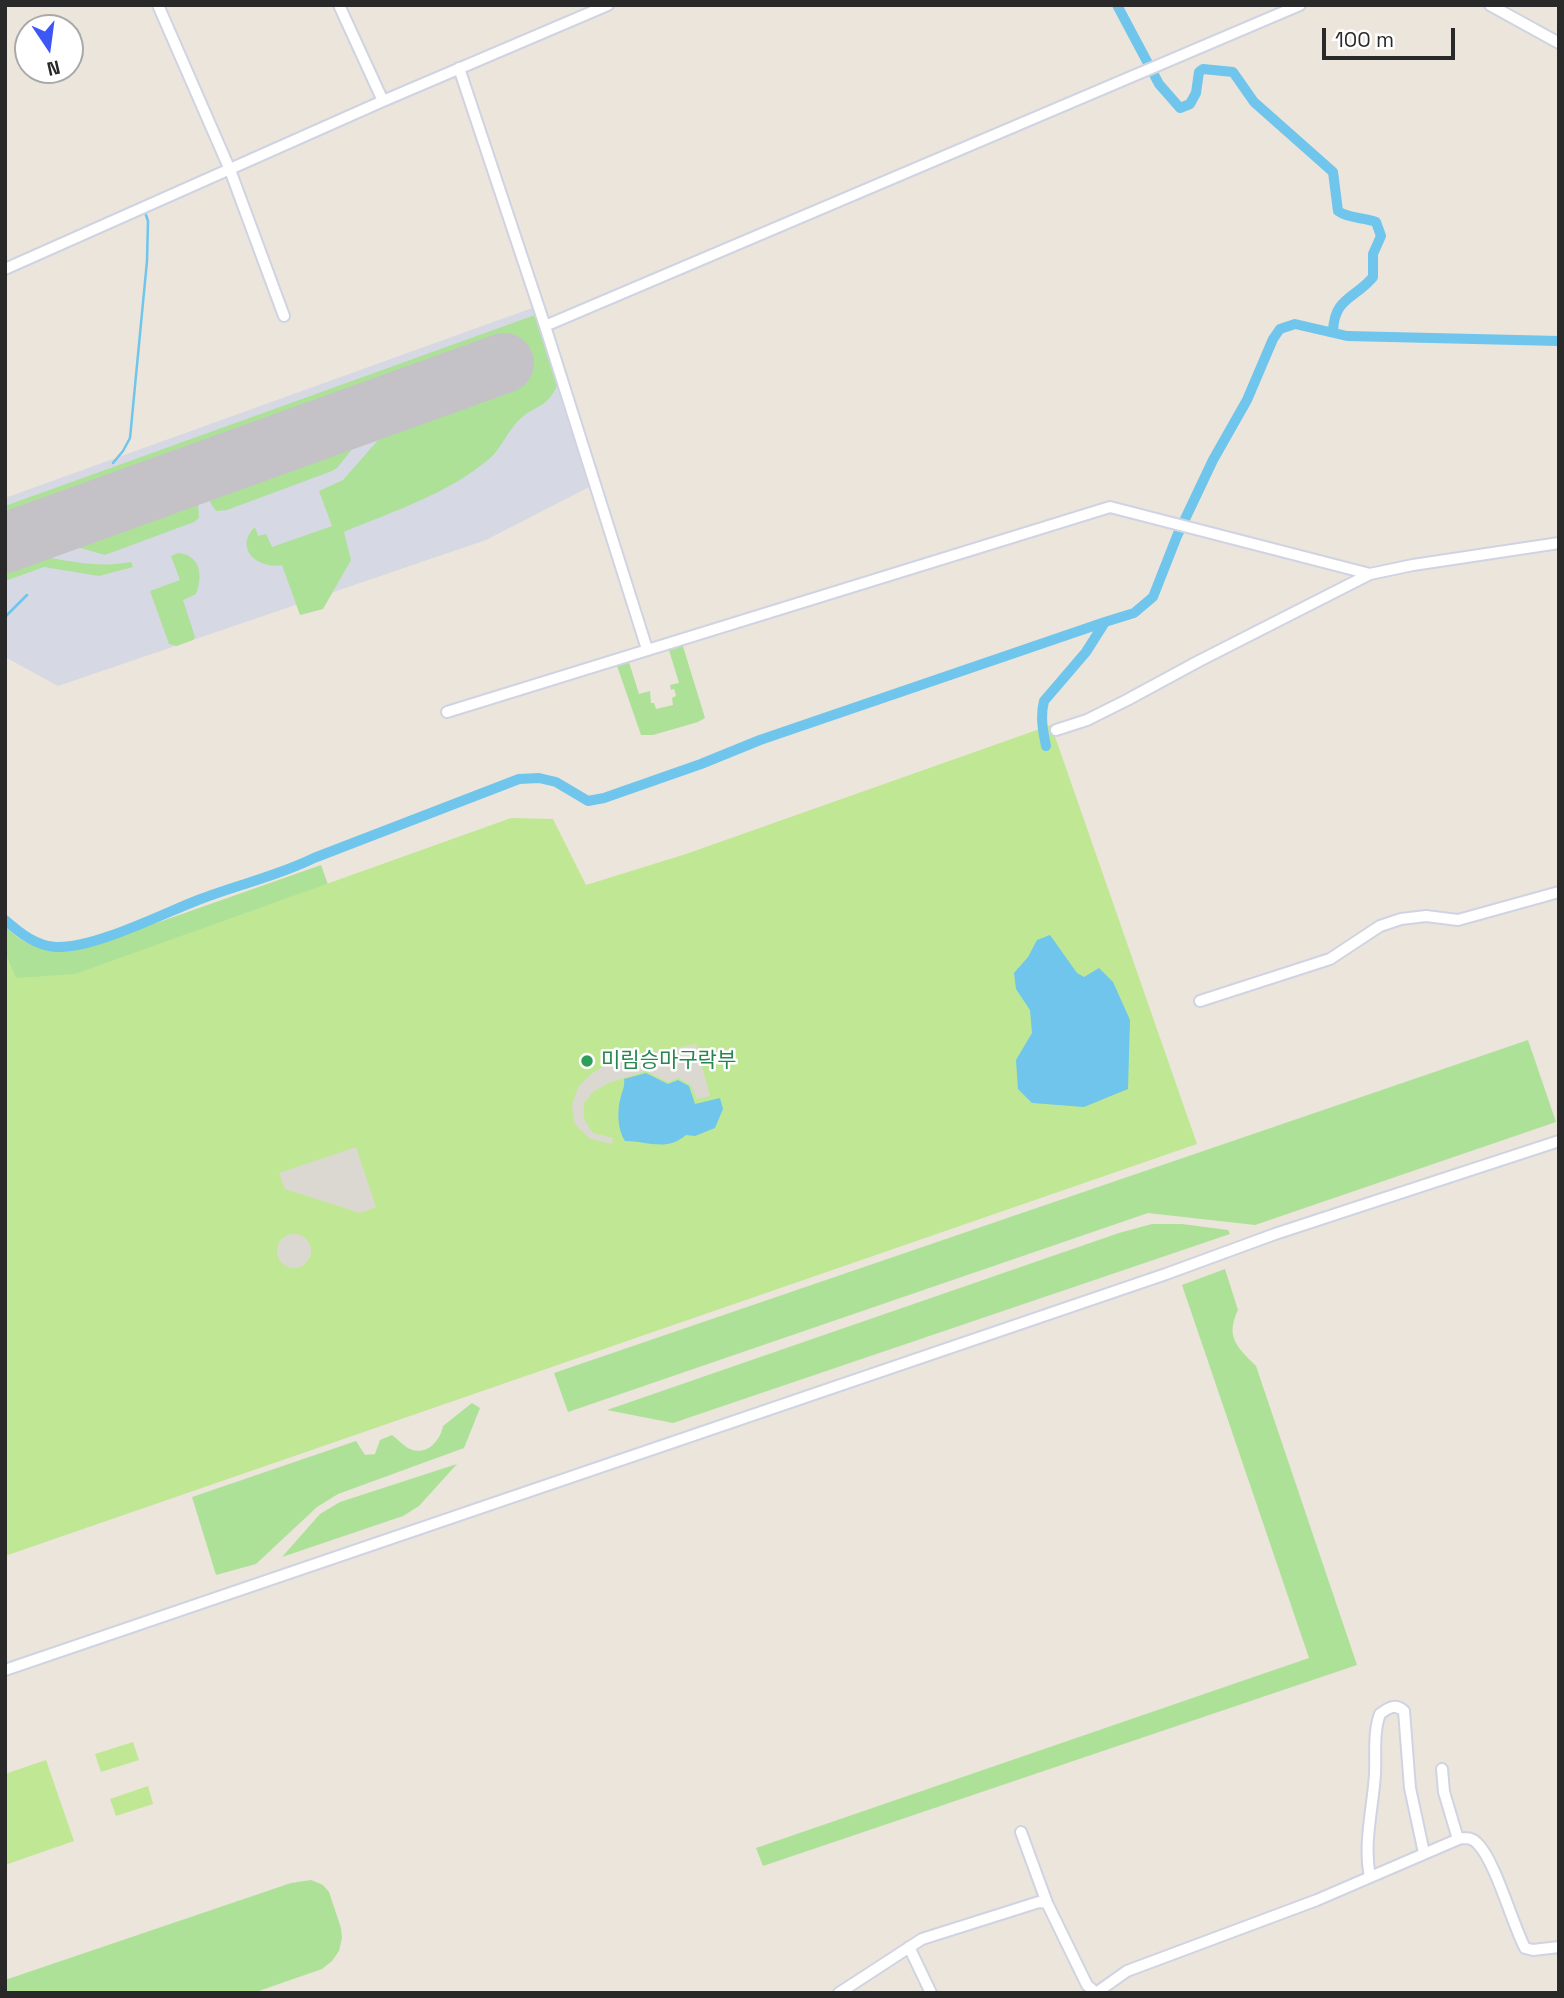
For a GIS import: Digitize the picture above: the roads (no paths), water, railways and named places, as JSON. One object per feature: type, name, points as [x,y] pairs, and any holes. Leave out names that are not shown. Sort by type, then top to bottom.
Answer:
[{"type":"street","points":[[158,5],[230,170],[284,316]]},
{"type":"street","points":[[338,5],[383,101]]},
{"type":"street","points":[[5,269],[383,101],[608,5]]},
{"type":"street","points":[[545,327],[1300,5]]},
{"type":"street","points":[[1490,5],[1559,43]]},
{"type":"street","points":[[459,68],[647,649]]},
{"type":"street","points":[[447,712],[1110,507],[1370,574]]},
{"type":"street","points":[[1056,730],[1127,700],[1370,574],[1559,543]]},
{"type":"street","points":[[1200,1000],[1330,959],[1380,926],[1401,919],[1426,916],[1458,920],[1559,892]]},
{"type":"street","points":[[5,1670],[1152,1279],[1275,1234],[1559,1141]]},
{"type":"street","points":[[1370,1877],[1367,1865],[1368,1834],[1375,1776],[1377,1722],[1380,1714],[1394,1706],[1404,1711],[1410,1788],[1424,1853]]},
{"type":"street","points":[[1442,1769],[1444,1792],[1458,1839]]},
{"type":"street","points":[[1021,1832],[1047,1903],[1087,1985],[1096,1993],[1127,1971],[1317,1900],[1458,1839],[1471,1838],[1479,1844],[1525,1948],[1533,1950],[1559,1947]]},
{"type":"street","points":[[839,1993],[922,1939],[1039,1902],[1047,1903]]},
{"type":"street","points":[[909,1947],[931,1993]]},
{"type":"water","points":[[1050,935],[1077,973],[1084,977],[1099,968],[1113,982],[1130,1020],[1128,1089],[1084,1107],[1032,1103],[1018,1089],[1016,1060],[1032,1033],[1030,1010],[1016,989],[1014,973],[1028,957],[1037,940]]},
{"type":"water","points":[[646,1073],[668,1084],[678,1080],[689,1086],[695,1104],[720,1098],[723,1109],[715,1128],[695,1136],[686,1135],[672,1143],[625,1141],[620,1131],[618,1113],[624,1079]]},
{"type":"waterway","points":[[1117,5],[1159,84],[1180,108],[1190,104],[1196,93],[1199,72],[1203,69],[1233,72],[1254,102],[1333,172],[1338,211],[1376,222],[1381,236],[1373,254],[1373,277],[1341,305],[1334,320],[1333,332]]},
{"type":"waterway","points":[[113,463],[130,438],[147,261],[148,221],[145,212]]},
{"type":"waterway","points":[[1046,746],[1042,718],[1044,701],[1086,652],[1105,622],[1134,613],[1153,597],[1177,536],[1213,460],[1247,400],[1273,339],[1280,329],[1295,324],[1347,336],[1559,341]]},
{"type":"waterway","points":[[5,617],[27,595]]},
{"type":"waterway","points":[[5,920],[29,938],[49,946],[71,946],[108,937],[519,779],[539,778],[556,782],[588,801],[604,798],[760,740],[1105,622]]},
{"type":"place","name":"미림승마구락부","points":[[587,1061]]}]
